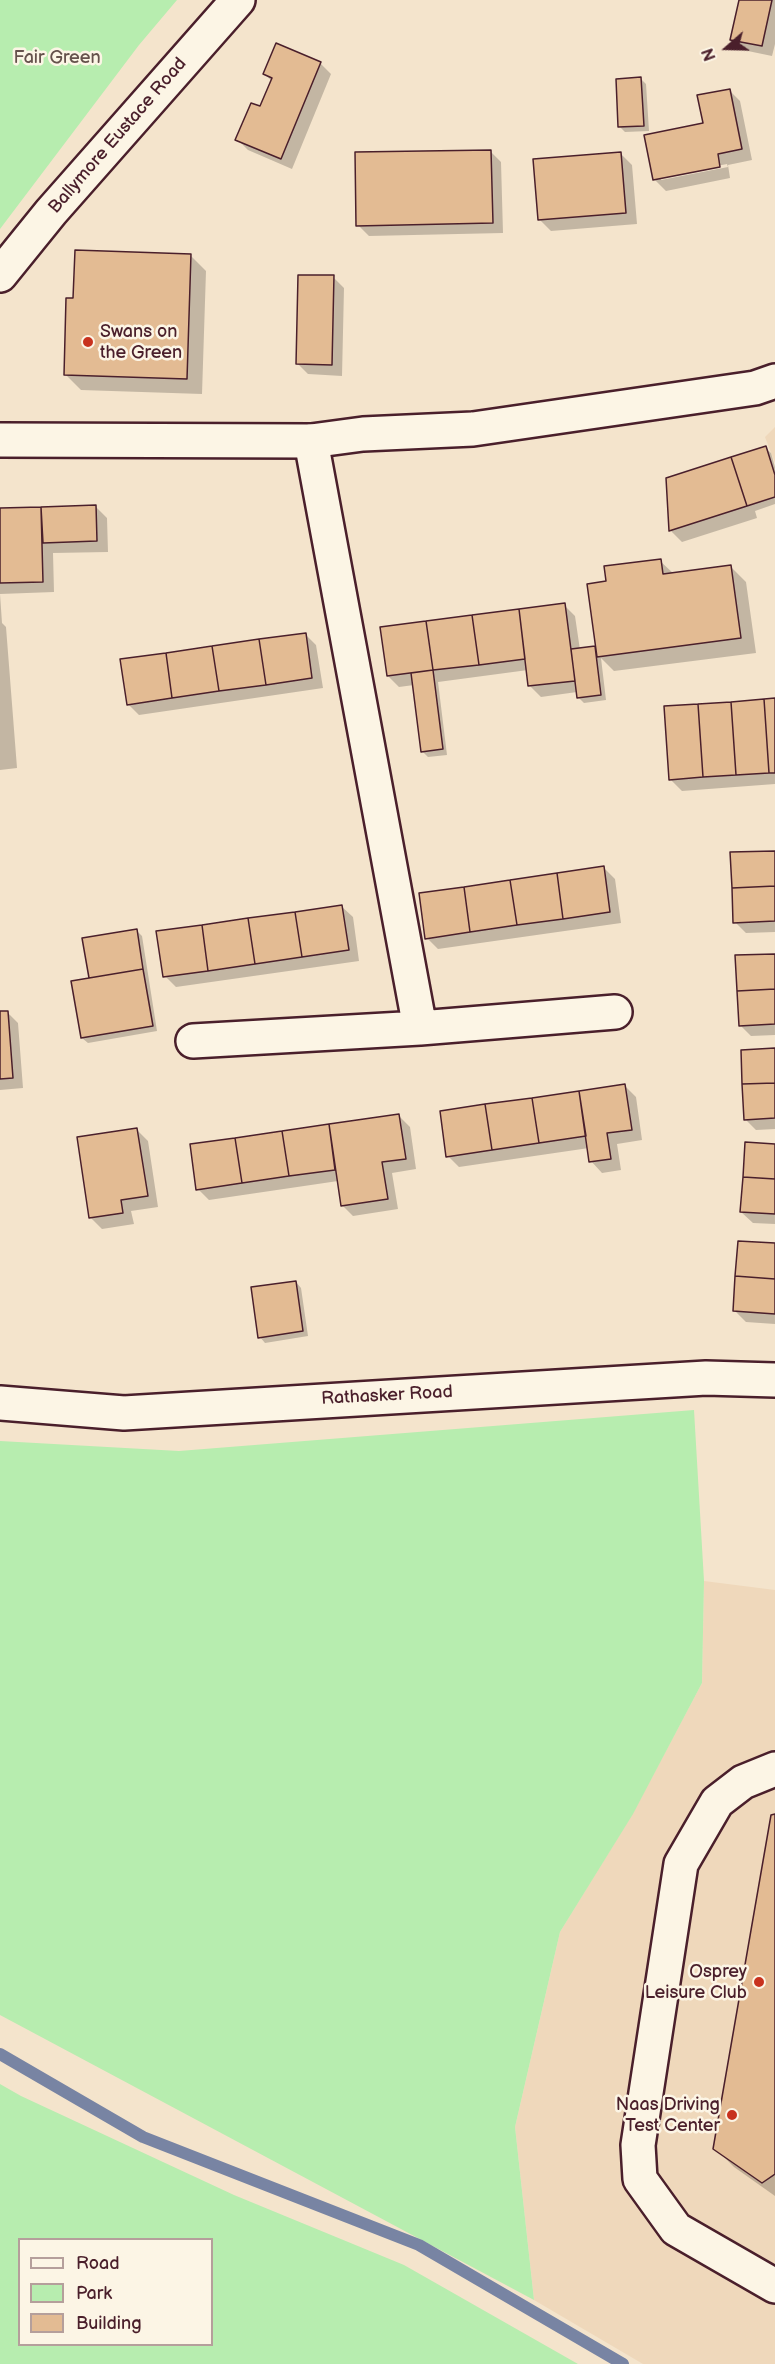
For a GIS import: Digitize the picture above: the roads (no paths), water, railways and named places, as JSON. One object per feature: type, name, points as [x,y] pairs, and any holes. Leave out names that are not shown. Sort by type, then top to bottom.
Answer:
[{"type":"street","name":"Ballymore Eustace Road","points":[[0,275],[51,212],[238,0]]},
{"type":"street","points":[[0,440],[311,441],[363,434],[472,429],[755,388],[775,381]]},
{"type":"street","points":[[311,441],[420,1028]]},
{"type":"street","points":[[193,1041],[420,1028],[615,1012]]},
{"type":"street","name":"Rathasker Road","points":[[0,1403],[124,1413],[706,1378],[775,1380]]},
{"type":"street","points":[[775,1769],[743,1782],[717,1802],[681,1864],[638,2145],[640,2179],[676,2229],[775,2286]]},
{"type":"waterway","points":[[0,2054],[143,2137],[419,2245],[623,2364]]},
{"type":"place","name":"Swans on the Green","points":[[88,342]]},
{"type":"place","name":"Osprey Leisure Club","points":[[759,1982]]},
{"type":"place","name":"Naas Driving Test Center","points":[[732,2115]]},
{"type":"park label","name":"Fair Green","points":[[57,58]]}]
